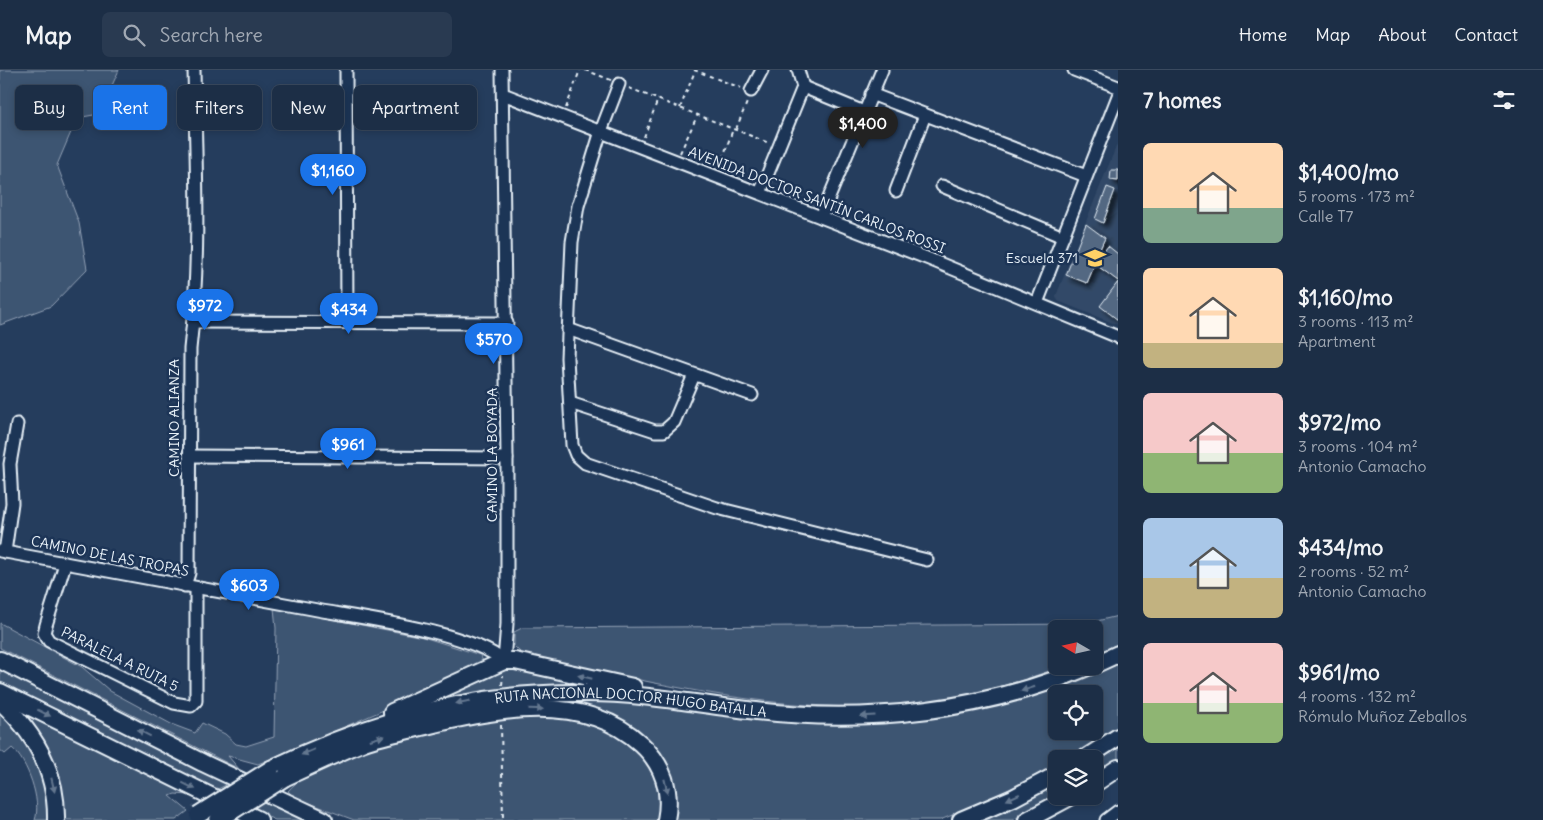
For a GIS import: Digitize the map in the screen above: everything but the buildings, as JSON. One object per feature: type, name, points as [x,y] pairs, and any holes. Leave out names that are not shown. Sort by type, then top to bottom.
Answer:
[{"type":"highway","name":"RUTA NACIONAL DOCTOR HUGO BATALLA","points":[[1103,661],[1118,654]]},
{"type":"highway","points":[[0,660],[203,763],[324,820]]},
{"type":"highway","points":[[365,728],[384,715],[504,661],[515,661],[647,690],[666,699]]},
{"type":"highway","name":"RUTA NACIONAL DOCTOR HUGO BATALLA","points":[[195,818],[278,774],[305,752],[365,728],[430,709],[472,700],[501,704],[590,693],[666,699],[811,716],[890,715],[956,706],[1004,696],[1069,675]]},
{"type":"highway","points":[[0,692],[259,820]]},
{"type":"highway","points":[[0,701],[22,722],[32,736],[46,763],[55,795],[56,820]]},
{"type":"highway","points":[[218,820],[278,774],[364,742],[452,720],[501,704],[575,713],[600,720],[627,733],[647,749],[664,779],[668,804],[666,820]]},
{"type":"highway","points":[[1098,750],[1118,737]]},
{"type":"highway","points":[[1103,778],[1118,768]]},
{"type":"highway","points":[[961,820],[1013,798],[1048,779]]},
{"type":"highway","points":[[1027,820],[1055,805]]},
{"type":"street","name":"CAMINO ALIANZA","points":[[194,70],[197,201],[193,322],[190,348],[189,573],[196,701]]},
{"type":"street","points":[[346,70],[346,322]]},
{"type":"street","name":"CAMINO LA BOYADA","points":[[502,70],[508,458],[504,661]]},
{"type":"street","points":[[751,91],[762,70]]},
{"type":"street","points":[[760,193],[803,87],[798,70]]},
{"type":"street","points":[[821,217],[882,70]]},
{"type":"street","points":[[1074,70],[1118,87]]},
{"type":"street","points":[[619,84],[601,131],[576,215],[572,242],[568,329],[572,445],[576,455],[584,463],[717,508],[927,560]]},
{"type":"street","points":[[803,87],[864,112]]},
{"type":"street","name":"AVENIDA DOCTOR SANTÍN CARLOS ROSSI","points":[[503,94],[821,217],[1118,337]]},
{"type":"street","points":[[871,94],[1086,176]]},
{"type":"street","points":[[1037,303],[1086,176],[1113,127],[1118,96]]},
{"type":"street","points":[[896,190],[925,115]]},
{"type":"street","points":[[942,186],[1063,237]]},
{"type":"street","points":[[193,322],[507,323]]},
{"type":"street","points":[[568,329],[752,396]]},
{"type":"street","points":[[570,403],[655,431],[664,431],[674,422],[694,374]]},
{"type":"street","points":[[2,551],[12,503],[10,464],[16,424]]},
{"type":"street","points":[[189,456],[508,458]]},
{"type":"street","name":"CAMINO DE LAS TROPAS","points":[[2,551],[406,627],[479,646],[494,653],[504,661]]},
{"type":"street","name":"PARALELA A RUTA 5","points":[[64,564],[44,633],[49,641],[174,703],[187,707],[196,701]]},
{"type":"street","points":[[1106,820],[1118,810]]},
{"type":"path","points":[[562,117],[580,70]]},
{"type":"path","points":[[585,70],[778,146]]},
{"type":"path","points":[[680,108],[695,70],[751,91],[716,176]]},
{"type":"path","points":[[639,147],[658,99]]},
{"type":"path","points":[[676,161],[698,114]]},
{"type":"path","points":[[503,820],[501,704],[504,661]]},
{"type":"shaded area","points":[[0,70],[119,70],[112,85],[93,85],[93,115],[83,117],[83,85],[15,85],[15,130],[72,130],[57,165],[79,223],[87,269],[51,306],[0,325]]},
{"type":"shaded area","name":"Escuela 371","points":[[1118,142],[1118,325],[1058,301],[1056,296]]},
{"type":"shaded area","points":[[274,608],[423,637],[480,655],[484,663],[479,669],[258,764],[228,756],[239,769],[0,648],[0,623],[82,667],[110,691],[171,724],[195,733],[202,723],[225,734],[236,744],[246,746],[274,737],[276,628]]},
{"type":"shaded area","points":[[1118,616],[1118,644],[1103,650],[1103,620],[1101,620]]},
{"type":"shaded area","points":[[1048,624],[1048,671],[973,694],[903,705],[834,706],[789,704],[655,683],[523,655],[514,646],[514,632],[522,628]]},
{"type":"shaded area","points":[[1118,661],[1118,727],[1103,737],[1103,685],[1058,685],[1084,675],[1103,675],[1103,667]]},
{"type":"shaded area","points":[[505,667],[598,685],[433,703],[425,702]]},
{"type":"shaded area","points":[[0,668],[230,783],[214,791],[0,682]]},
{"type":"shaded area","points":[[1048,688],[1048,740],[1098,740],[1082,750],[1048,750],[1048,769],[980,804],[940,820],[673,820],[653,747],[538,704],[482,706],[592,701],[661,706],[818,724],[850,724],[882,723],[943,716],[1003,703]]},
{"type":"shaded area","points":[[0,708],[29,741],[47,789],[49,820],[35,820],[37,812],[35,792],[28,771],[18,754],[12,748],[5,754],[0,750]]},
{"type":"shaded area","points":[[25,712],[189,795],[175,794],[170,796],[188,811],[176,820],[62,820],[56,770],[42,738]]},
{"type":"shaded area","points":[[539,716],[582,720],[616,733],[643,754],[659,781],[661,820],[354,820],[294,797],[288,791],[300,780],[318,770],[348,756],[401,738],[456,726]]},
{"type":"shaded area","points":[[1118,746],[1118,761],[1103,770],[1103,755]]},
{"type":"shaded area","points":[[1048,787],[1048,800],[1013,820],[981,820]]},
{"type":"shaded area","points":[[264,800],[305,820],[275,820],[250,809]]},
{"type":"place","name":"Escuela 371","points":[[1095,258]]}]
